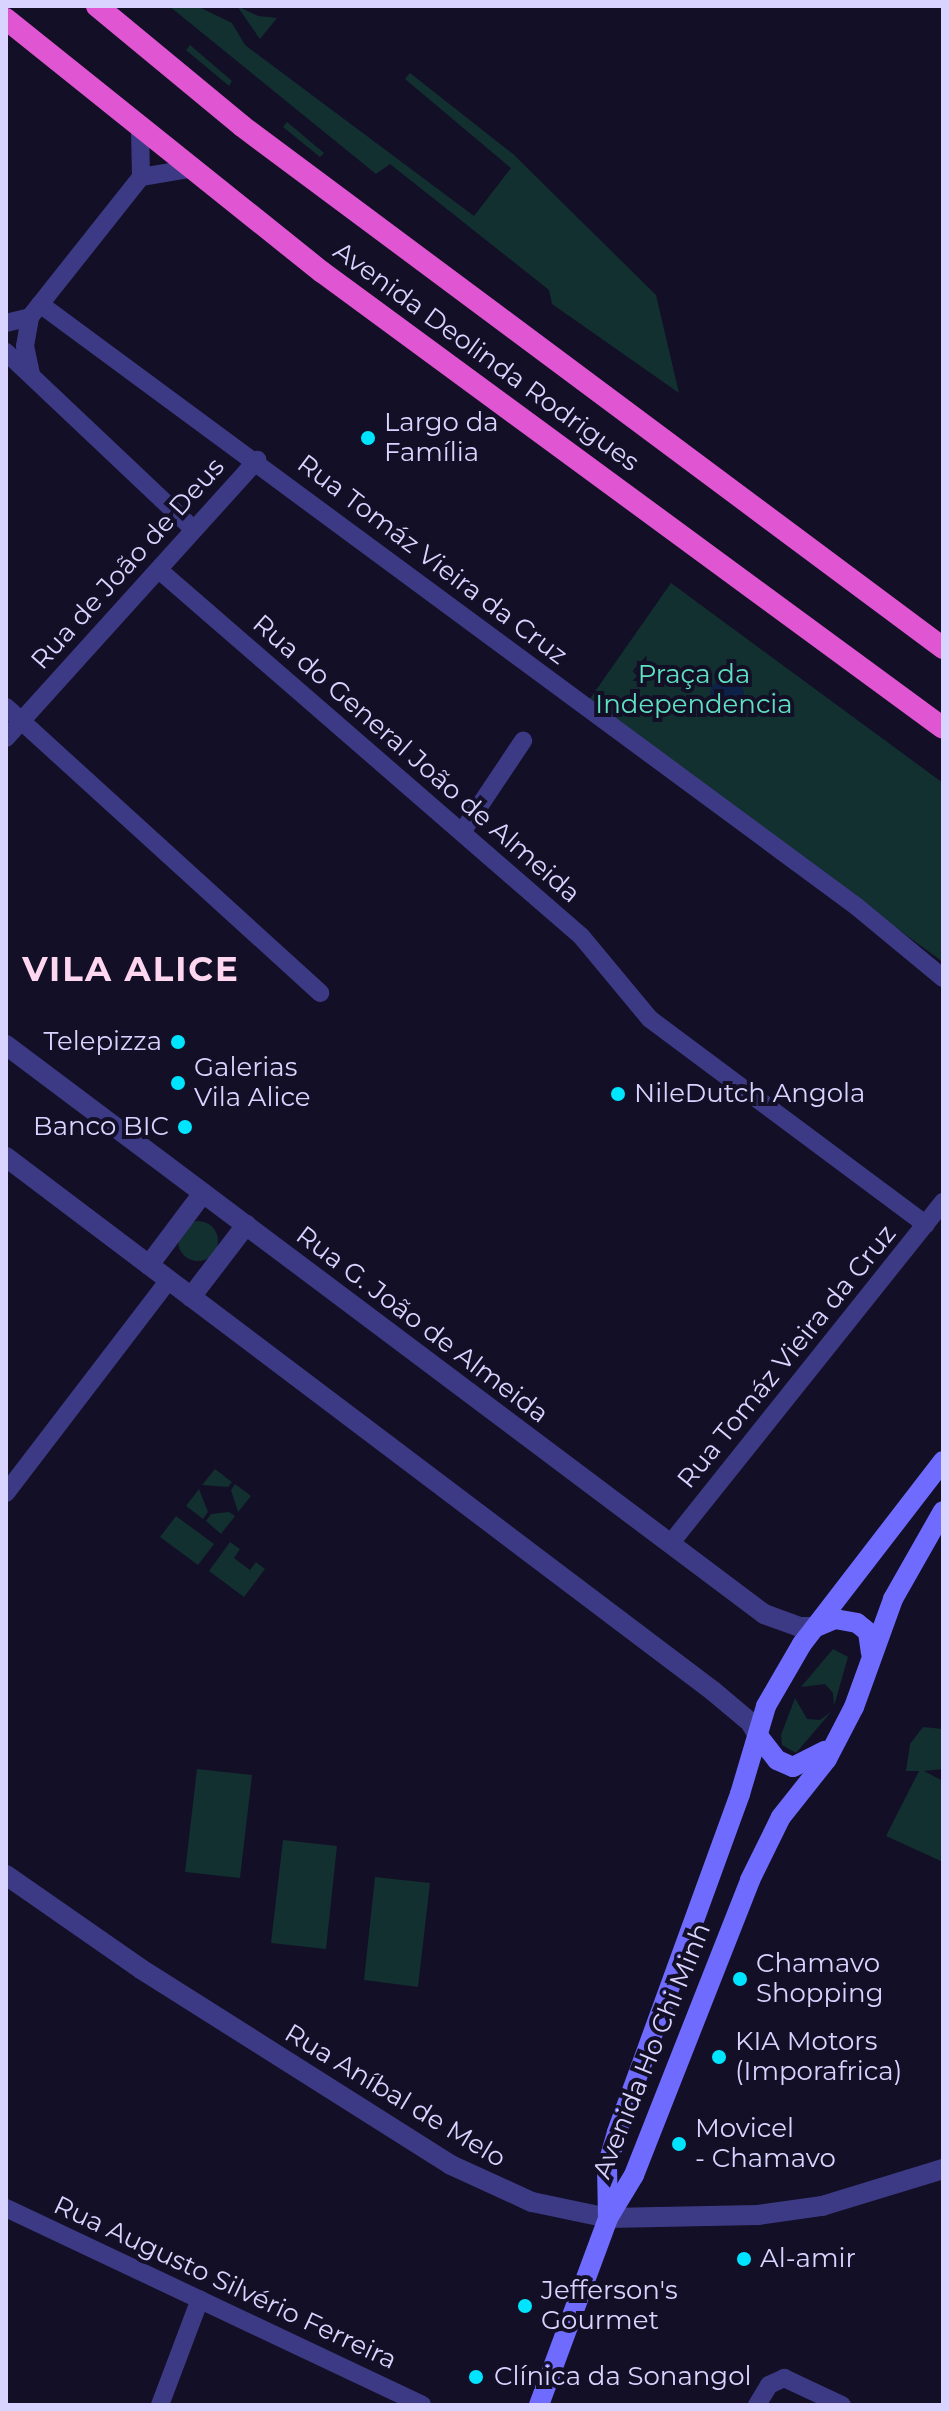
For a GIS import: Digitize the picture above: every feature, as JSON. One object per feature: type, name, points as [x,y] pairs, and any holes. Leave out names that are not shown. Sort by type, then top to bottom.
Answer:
[{"type":"highway","name":"Avenida Deolinda Rodrigues","points":[[97,6],[242,126],[943,648]]},
{"type":"highway","name":"Avenida Deolinda Rodrigues","points":[[6,19],[189,169],[943,728]]},
{"type":"main road","name":"Avenida Ho Chi Minh","points":[[608,2218],[607,2167],[617,2132],[782,1673],[943,1461]]},
{"type":"main road","name":"Avenida Ho Chi Minh","points":[[608,2218],[634,2175],[682,2043],[769,1837],[838,1738],[904,1577],[943,1511]]},
{"type":"main road","points":[[816,1627],[846,1618],[863,1627],[871,1642],[868,1669]]},
{"type":"main road","points":[[759,1737],[777,1760],[793,1767],[818,1758],[838,1738]]},
{"type":"main road","points":[[539,2405],[608,2218]]},
{"type":"street","points":[[31,374],[25,346],[35,310],[141,177],[140,131]]},
{"type":"street","points":[[141,177],[189,169]]},
{"type":"street","points":[[6,323],[35,310]]},
{"type":"street","name":"Rua Tomáz Vieira da Cruz","points":[[35,310],[257,460],[856,906],[943,978]]},
{"type":"street","points":[[6,352],[193,529]]},
{"type":"street","name":"Rua de João de Deus","points":[[6,738],[257,460]]},
{"type":"street","name":"Rua do General João de Almeida","points":[[159,570],[581,936],[631,995],[675,1040],[926,1225]]},
{"type":"street","points":[[6,707],[320,993]]},
{"type":"street","points":[[462,832],[523,741]]},
{"type":"street","name":"Rua G. João de Almeida","points":[[6,1045],[764,1614],[799,1627],[816,1627]]},
{"type":"street","points":[[6,1157],[722,1698],[759,1737]]},
{"type":"street","points":[[149,1265],[203,1193]]},
{"type":"street","name":"Rua Tomáz Vieira da Cruz","points":[[670,1544],[943,1202]]},
{"type":"street","points":[[191,1297],[246,1225]]},
{"type":"street","points":[[6,1493],[169,1280]]},
{"type":"street","name":"Rua Aníbal de Melo","points":[[6,1875],[141,1969],[451,2165],[532,2202],[608,2218],[682,2220],[789,2212],[943,2169]]},
{"type":"street","name":"Rua Augusto Silvério Ferreira","points":[[6,2208],[422,2405]]},
{"type":"street","points":[[160,2405],[200,2299]]},
{"type":"street","points":[[761,2398],[784,2378],[810,2398],[842,2405]]},
{"type":"green space","points":[[169,6],[197,6],[232,23],[245,45],[474,216],[511,168],[405,79],[410,73],[513,154],[656,295],[679,393],[552,304],[549,290],[390,164],[376,174]]},
{"type":"green space","points":[[237,6],[258,16],[277,18],[260,39]]},
{"type":"green space","points":[[190,45],[232,81],[229,86],[186,50]]},
{"type":"green space","points":[[287,122],[324,153],[320,157],[283,127]]},
{"type":"green space","name":"Praça da Independencia","points":[[671,583],[943,783],[943,962],[587,703]]},
{"type":"green space","points":[[198,1221],[212,1227],[218,1241],[212,1255],[198,1261],[184,1255],[178,1241],[184,1227]]},
{"type":"green space","points":[[215,1469],[232,1482],[228,1487],[202,1485]]},
{"type":"green space","points":[[235,1484],[251,1496],[238,1512],[231,1490]]},
{"type":"green space","points":[[199,1489],[208,1512],[203,1519],[186,1506]]},
{"type":"green space","points":[[229,1512],[235,1516],[221,1534],[206,1521],[211,1514]]},
{"type":"green space","points":[[176,1516],[214,1544],[198,1565],[160,1537]]},
{"type":"green space","points":[[230,1542],[240,1549],[234,1558],[250,1570],[256,1562],[265,1569],[244,1597],[209,1571]]},
{"type":"green space","points":[[833,1649],[848,1657],[834,1706],[833,1693],[825,1684],[801,1687]]},
{"type":"green space","points":[[795,1698],[807,1719],[820,1720],[831,1712],[796,1753],[782,1745],[781,1735]]},
{"type":"green space","points":[[923,1727],[943,1729],[943,1769],[924,1771],[943,1781],[943,1862],[886,1836],[919,1771],[906,1771],[910,1744]]},
{"type":"green space","points":[[197,1769],[252,1775],[240,1878],[185,1872]]},
{"type":"green space","points":[[283,1840],[337,1846],[326,1949],[271,1943]]},
{"type":"green space","points":[[375,1877],[430,1883],[418,1987],[364,1980]]},
{"type":"water","points":[[727,678],[739,683],[744,695],[739,707],[727,712],[715,707],[710,695],[715,683]]},
{"type":"place","name":"Largo da Família","points":[[368,438]]},
{"type":"place","name":"Telepizza","points":[[178,1042]]},
{"type":"place","name":"Galerias Vila Alice","points":[[178,1083]]},
{"type":"place","name":"NileDutch Angola","points":[[618,1094]]},
{"type":"place","name":"Banco BIC","points":[[185,1127]]},
{"type":"place","name":"Chamavo Shopping","points":[[740,1979]]},
{"type":"place","name":"KIA Motors (Imporafrica)","points":[[719,2057]]},
{"type":"place","name":"Movicel - Chamavo","points":[[679,2144]]},
{"type":"place","name":"Al-amir","points":[[744,2259]]},
{"type":"place","name":"Jefferson's Gourmet","points":[[525,2306]]},
{"type":"place","name":"Clínica da Sonangol","points":[[476,2377]]},
{"type":"district","name":"VILA ALICE","points":[[131,970]]}]
